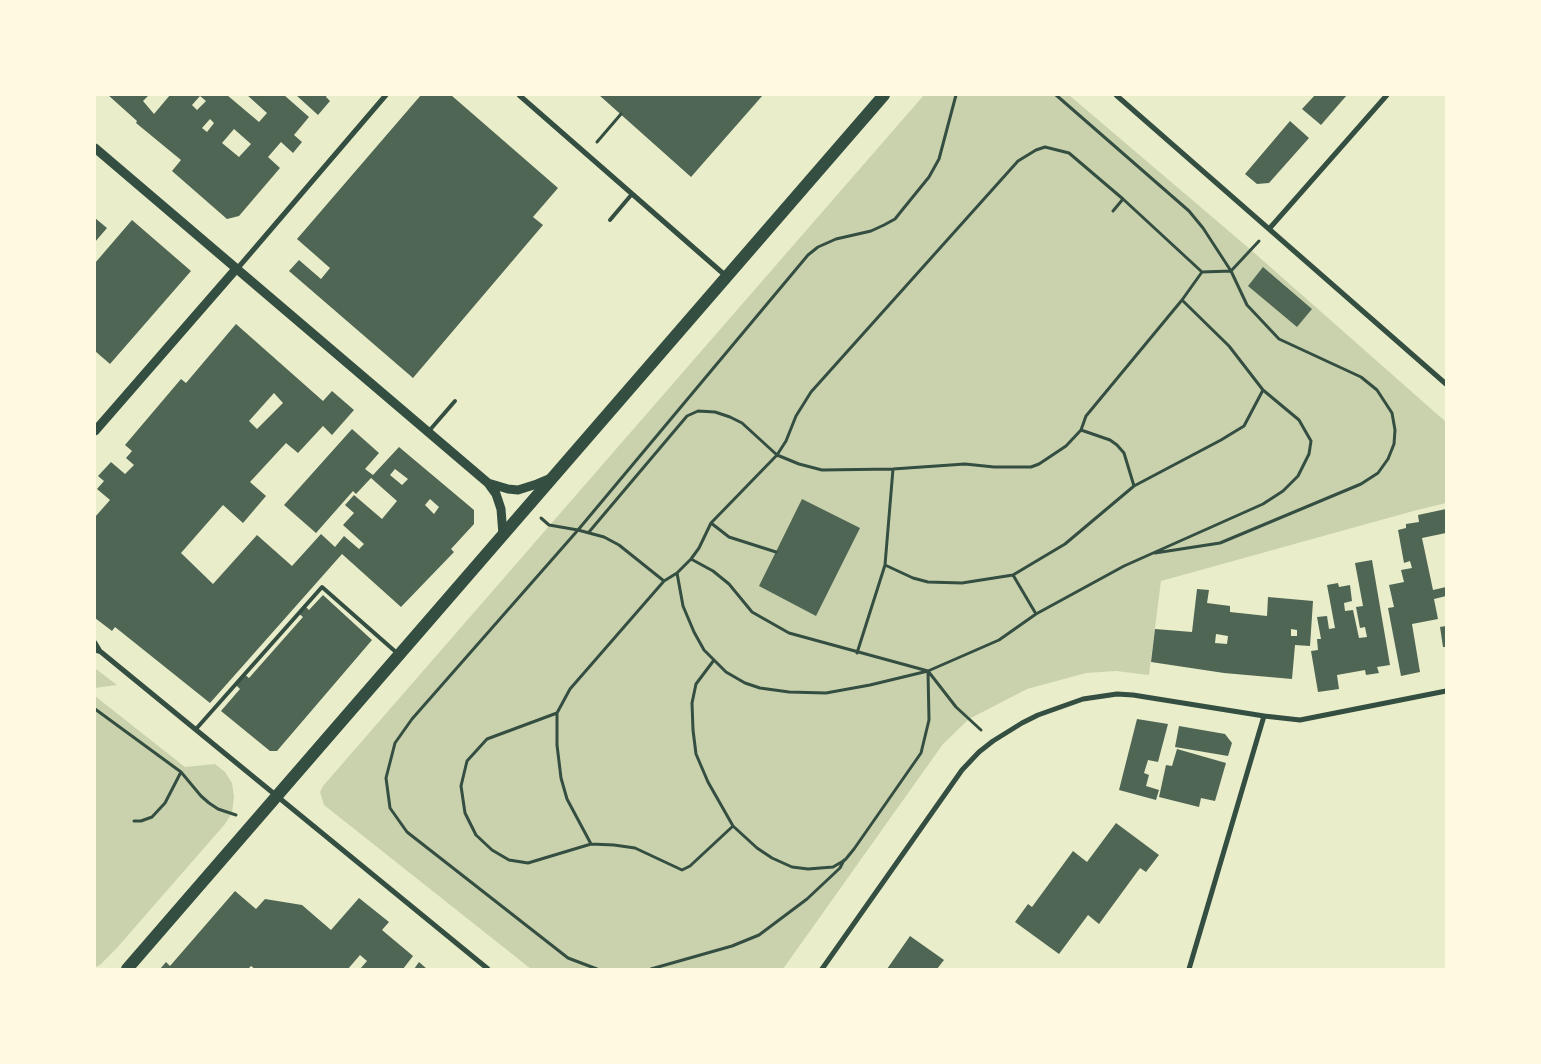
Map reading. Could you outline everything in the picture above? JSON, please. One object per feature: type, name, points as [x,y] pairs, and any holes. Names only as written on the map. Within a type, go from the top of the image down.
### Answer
[{"type":"main road","points":[[127,969],[884,95]]},
{"type":"street","points":[[95,431],[386,95]]},
{"type":"street","points":[[519,95],[727,277]]},
{"type":"street","points":[[1116,95],[1446,384]]},
{"type":"street","points":[[1269,229],[1387,95]]},
{"type":"street","points":[[95,148],[488,483],[496,494],[501,508],[503,535]]},
{"type":"street","points":[[488,483],[518,490],[554,476]]},
{"type":"street","points":[[95,650],[101,652],[196,729],[488,969]]},
{"type":"street","points":[[822,969],[953,782],[971,760],[993,740],[1022,723],[1082,699],[1117,694],[1300,720],[1446,691]]},
{"type":"street","points":[[1189,969],[1264,716]]},
{"type":"lane","points":[[610,220],[632,194]]},
{"type":"lane","points":[[428,432],[455,401]]},
{"type":"lane","points":[[196,729],[322,587],[399,655]]},
{"type":"lane","points":[[95,642],[101,652]]},
{"type":"path","points":[[597,969],[568,958],[406,832],[390,808],[386,778],[395,743],[412,719],[578,530],[808,255],[818,247],[836,239],[871,231],[895,219],[929,177],[939,159],[956,95]]},
{"type":"path","points":[[1056,95],[1189,211],[1203,228],[1231,271],[1248,305],[1279,339],[1362,378],[1377,390],[1392,413],[1395,430],[1394,444],[1388,459],[1378,473],[1361,484],[1220,542],[1149,554]]},
{"type":"path","points":[[587,154],[621,114]]},
{"type":"path","points":[[591,844],[567,799],[557,746],[557,713],[570,689],[664,581],[677,573],[691,559],[699,548],[711,523],[777,455],[786,441],[796,416],[811,392],[1018,161],[1045,147],[1069,153],[1123,199],[1202,272],[1231,271],[1269,229]]},
{"type":"path","points":[[1113,211],[1123,199]]},
{"type":"path","points":[[588,532],[687,416],[698,411],[715,412],[730,416],[742,423],[777,455],[799,464],[822,470],[893,469],[965,464],[994,467],[1031,467],[1039,464],[1066,446],[1081,430],[1086,416],[1182,300],[1202,272]]},
{"type":"path","points":[[677,573],[683,606],[694,632],[704,650],[726,672],[745,683],[760,688],[789,692],[826,693],[928,671],[999,640],[1036,614],[1149,554],[1263,504],[1283,491],[1298,476],[1309,454],[1311,441],[1299,420],[1263,390],[1229,346],[1182,300]]},
{"type":"path","points":[[884,565],[913,578],[928,582],[962,583],[1013,575],[1065,544],[1134,486],[1244,426],[1263,390]]},
{"type":"path","points":[[1081,430],[1110,440],[1117,445],[1124,453],[1134,486]]},
{"type":"path","points":[[858,653],[884,565],[893,469]]},
{"type":"path","points":[[527,507],[549,525],[588,532],[604,537],[619,545],[664,581]]},
{"type":"path","points":[[711,523],[729,537],[776,552]]},
{"type":"path","points":[[691,559],[713,571],[728,584],[752,612],[789,633],[928,671],[956,707],[993,740]]},
{"type":"path","points":[[1013,575],[1036,614]]},
{"type":"path","points":[[714,660],[696,684],[692,703],[693,730],[696,754],[705,775],[733,826],[757,848],[772,858],[792,867],[808,869],[833,866],[845,860]]},
{"type":"path","points":[[652,969],[732,946],[759,935],[807,899],[840,868],[921,753],[929,720],[928,671]]},
{"type":"path","points":[[95,709],[181,772],[209,803],[232,813],[252,825]]},
{"type":"path","points":[[557,713],[487,740],[466,761],[461,786],[465,814],[476,835],[492,850],[509,860],[528,863],[591,844],[614,845],[635,848],[682,870],[690,866],[733,826]]},
{"type":"path","points":[[134,821],[141,821],[152,817],[165,802],[181,772]]},
{"type":"green space","points":[[924,95],[1069,95],[1251,250],[1446,422],[1446,503],[1161,581],[1149,675],[1116,671],[1086,673],[1027,689],[969,719],[943,744],[783,969],[531,969],[324,805],[320,792],[323,786]]},
{"type":"green space","points":[[96,669],[117,685],[95,688]]},
{"type":"green space","points":[[95,696],[185,767],[215,764],[225,772],[232,783],[234,797],[232,813],[225,824],[116,949],[100,965],[95,967]]},
{"type":"building","points":[[108,95],[149,95],[143,101],[154,114],[170,95],[227,95],[259,122],[267,113],[247,95],[284,95],[309,117],[294,135],[302,142],[293,153],[281,142],[268,157],[280,168],[239,216],[227,219],[172,171],[181,160],[136,123],[137,121]],"holes":[[[200,96],[206,101],[197,110],[192,105]],[[210,119],[214,123],[207,132],[202,128]],[[234,129],[251,144],[239,157],[222,143]]]},
{"type":"building","points":[[296,95],[327,95],[326,97],[330,101],[318,115]]},
{"type":"building","points":[[421,95],[451,95],[558,188],[533,217],[543,225],[413,378],[289,271],[299,260],[321,279],[330,268],[297,239]]},
{"type":"building","points":[[599,95],[763,95],[691,177]]},
{"type":"building","points":[[1315,95],[1347,95],[1321,125],[1302,109]]},
{"type":"building","points":[[1290,121],[1309,138],[1269,183],[1257,184],[1245,174]]},
{"type":"building","points":[[95,218],[107,228],[95,242]]},
{"type":"building","points":[[132,220],[191,271],[110,364],[95,351],[95,263]]},
{"type":"building","points":[[1263,267],[1312,309],[1297,327],[1248,286]]},
{"type":"building","points":[[236,324],[323,401],[332,391],[354,410],[332,435],[323,426],[298,453],[286,443],[250,482],[266,496],[243,523],[223,505],[181,553],[213,584],[257,535],[292,566],[321,534],[335,547],[344,536],[359,549],[364,544],[343,525],[354,513],[345,505],[354,495],[382,519],[397,501],[371,478],[356,494],[353,491],[316,533],[284,505],[352,429],[379,453],[365,469],[373,475],[399,447],[474,510],[474,524],[451,549],[454,552],[401,607],[342,554],[210,703],[115,627],[112,631],[95,618],[95,517],[110,500],[97,489],[104,481],[98,476],[111,462],[125,474],[134,465],[126,458],[132,451],[125,445],[181,379],[186,383]],"holes":[[[274,393],[283,403],[257,429],[249,421]],[[395,469],[408,479],[402,485],[390,475]],[[430,499],[439,507],[434,514],[425,505]]]},
{"type":"building","points":[[802,499],[860,528],[816,616],[759,586]]},
{"type":"building","points":[[1446,509],[1446,533],[1422,538],[1433,590],[1446,587],[1446,596],[1434,599],[1438,619],[1412,624],[1420,672],[1401,676],[1388,608],[1394,607],[1389,585],[1404,582],[1401,570],[1412,568],[1410,561],[1404,563],[1398,530],[1406,528],[1406,524],[1419,522],[1418,515]]},
{"type":"building","points":[[1372,560],[1390,665],[1377,667],[1379,673],[1366,675],[1365,670],[1337,675],[1339,689],[1318,692],[1311,651],[1318,650],[1317,639],[1321,639],[1317,617],[1327,616],[1329,629],[1335,628],[1327,585],[1338,583],[1339,587],[1350,585],[1352,601],[1344,603],[1345,611],[1353,610],[1359,638],[1367,637],[1365,627],[1360,628],[1356,607],[1363,606],[1355,563]]},
{"type":"building","points":[[1197,589],[1209,590],[1207,603],[1230,606],[1230,612],[1267,616],[1268,597],[1313,601],[1310,646],[1295,645],[1292,679],[1224,673],[1151,662],[1155,629],[1192,632]],"holes":[[[1291,629],[1297,630],[1297,636],[1291,636]],[[1216,634],[1228,636],[1227,644],[1215,643]]]},
{"type":"building","points":[[323,595],[372,640],[277,751],[270,751],[221,711],[240,689],[235,684],[244,674],[249,678],[303,617],[298,613],[304,605],[309,610]]},
{"type":"building","points":[[1446,626],[1446,647],[1443,647],[1440,627]]},
{"type":"building","points":[[1137,719],[1168,724],[1158,762],[1148,760],[1144,773],[1149,775],[1146,786],[1159,790],[1156,800],[1119,790]]},
{"type":"building","points":[[1179,726],[1225,734],[1232,743],[1228,756],[1175,747]]},
{"type":"building","points":[[1177,749],[1226,763],[1215,801],[1201,798],[1199,807],[1159,797],[1166,765],[1172,766]]},
{"type":"building","points":[[1116,823],[1159,855],[1146,872],[1140,868],[1099,924],[1088,915],[1059,954],[1015,922],[1028,904],[1032,907],[1073,851],[1087,862]]},
{"type":"building","points":[[235,891],[256,909],[265,899],[302,905],[331,930],[359,898],[389,922],[382,930],[413,956],[403,969],[360,969],[367,961],[360,955],[348,969],[255,969],[251,966],[248,969],[160,969],[166,962],[170,966]]},
{"type":"building","points":[[910,936],[944,960],[937,969],[887,969]]},
{"type":"building","points":[[419,962],[427,969],[414,969]]}]
